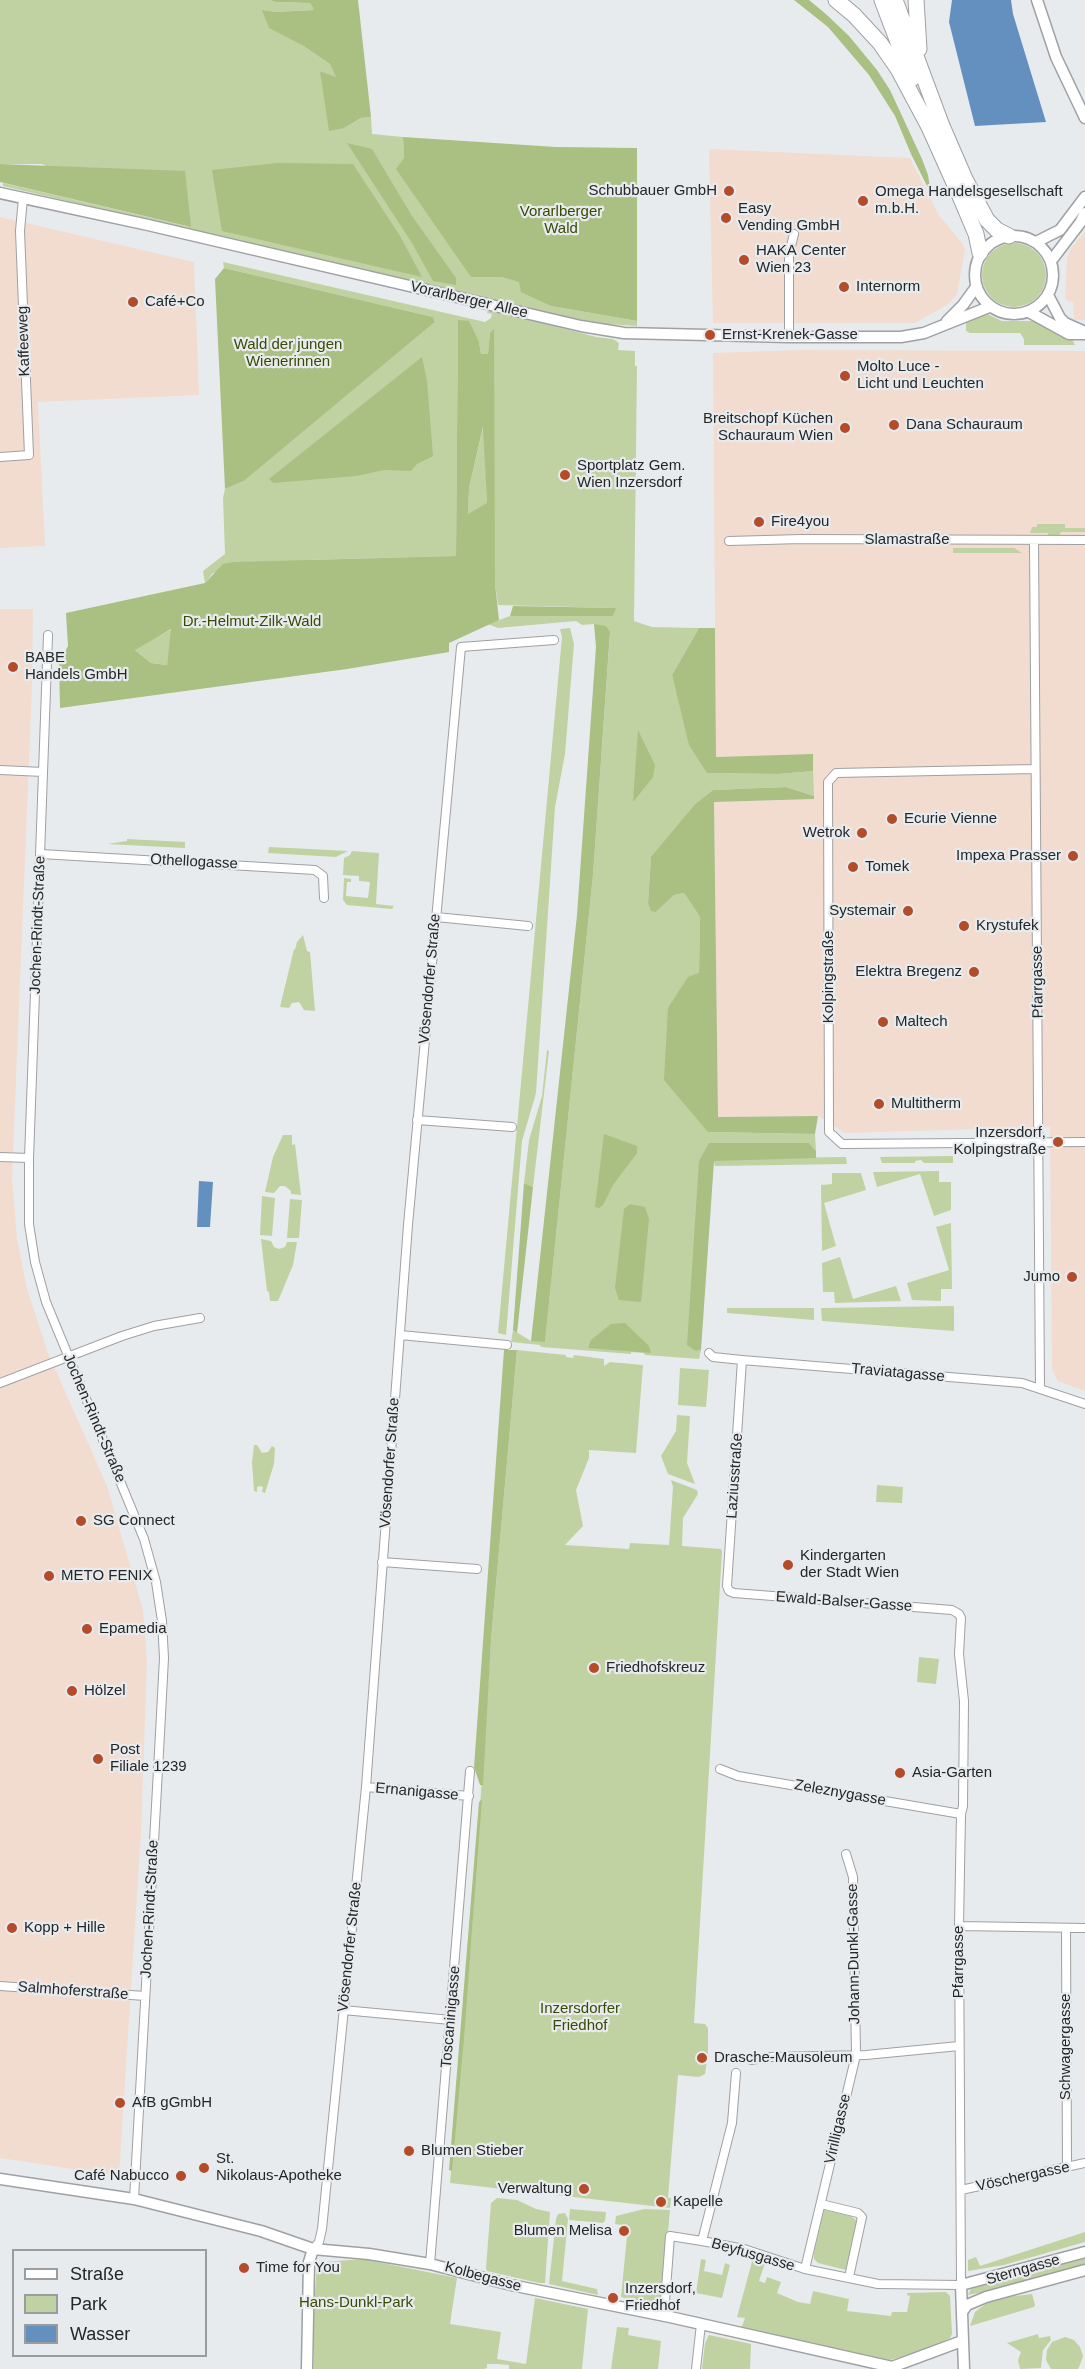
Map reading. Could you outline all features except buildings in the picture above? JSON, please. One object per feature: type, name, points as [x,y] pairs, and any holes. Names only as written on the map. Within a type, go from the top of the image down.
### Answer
[{"type":"highway","points":[[836,0],[854,15],[880,43],[898,69],[929,127]]},
{"type":"highway","points":[[882,0],[929,127],[976,234],[980,253]]},
{"type":"highway","points":[[895,0],[946,136],[982,213],[990,224],[1009,236]]},
{"type":"highway","points":[[916,0],[918,44],[925,81]]},
{"type":"main road","points":[[1037,0],[1047,33],[1085,118]]},
{"type":"main road","name":"Vorarlberger Allee","points":[[0,193],[148,225],[581,326],[624,333],[901,337],[924,333],[989,307]]},
{"type":"main road","points":[[1036,242],[1060,230],[1085,197]]},
{"type":"main road","points":[[1051,261],[1085,213]]},
{"type":"main road","points":[[1009,236],[1024,237],[1036,242],[1051,261],[1053,273],[1048,294],[1038,306],[1029,312],[1015,315],[1002,313],[989,307],[976,288],[974,276],[980,253],[989,244],[1009,236]]},
{"type":"main road","name":"Vorarlberger Allee","points":[[945,323],[976,288]]},
{"type":"main road","points":[[1048,294],[1060,318],[1085,333]]},
{"type":"main road","points":[[1029,312],[1069,334],[1085,333]]},
{"type":"main road","name":"Kolbegasse","points":[[0,2179],[135,2199],[261,2231],[313,2249],[369,2254],[430,2264],[511,2285],[664,2315],[892,2367],[962,2341]]},
{"type":"main road","name":"Vösendorfer Straße","points":[[307,2369],[309,2262],[313,2249]]},
{"type":"main road","name":"Sterngasse","points":[[961,2286],[1085,2252]]},
{"type":"main road","name":"Sterngasse","points":[[963,2310],[972,2302],[986,2297],[1085,2270]]},
{"type":"main road","name":"Pfarrgasse","points":[[961,2286],[964,2369]]},
{"type":"street","name":"Kaffeeweg","points":[[0,457],[29,456],[20,231],[23,198]]},
{"type":"street","points":[[789,337],[789,254],[794,234]]},
{"type":"street","name":"Pfarrgasse","points":[[1034,540],[1040,1388]]},
{"type":"street","name":"Slamastraße","points":[[729,541],[1085,540]]},
{"type":"street","name":"Jochen-Rindt-Straße","points":[[48,635],[28,1158],[29,1224],[35,1263],[46,1302],[144,1539],[156,1582],[162,1621],[164,1658],[135,2199]]},
{"type":"street","name":"Vösendorfer Straße","points":[[313,2249],[319,2242],[322,2229],[366,1787],[417,1120],[460,647],[554,640]]},
{"type":"street","name":"Kolpingstraße","points":[[1034,769],[836,773],[828,782],[829,1132],[842,1144],[1085,1142]]},
{"type":"street","points":[[0,770],[43,772]]},
{"type":"street","name":"Othellogasse","points":[[40,854],[315,870],[324,876],[324,898]]},
{"type":"street","points":[[436,917],[528,926]]},
{"type":"street","points":[[417,1120],[512,1127]]},
{"type":"street","points":[[0,1156],[28,1158]]},
{"type":"street","points":[[0,1383],[137,1331],[200,1318]]},
{"type":"street","points":[[400,1335],[507,1345]]},
{"type":"street","name":"Traviatagasse","points":[[709,1353],[712,1357],[742,1360],[1022,1383],[1085,1404]]},
{"type":"street","name":"Laziusstraße","points":[[729,1591],[727,1586],[742,1360]]},
{"type":"street","points":[[382,1562],[477,1569]]},
{"type":"street","name":"Ewald-Balser-Gasse","points":[[729,1591],[952,1610],[959,1614]]},
{"type":"street","name":"Pfarrgasse","points":[[959,1614],[961,1689],[964,1701],[959,1926],[961,2286]]},
{"type":"street","name":"Zeleznygasse","points":[[720,1769],[738,1776],[961,1814]]},
{"type":"street","name":"Toscaninigasse","points":[[430,2264],[470,1771]]},
{"type":"street","name":"Ernanigasse","points":[[366,1787],[469,1796]]},
{"type":"street","name":"Johann-Dunkl-Gasse","points":[[846,1854],[853,1877],[856,2055]]},
{"type":"street","points":[[959,1926],[1085,1928]]},
{"type":"street","name":"Schwagergasse","points":[[1066,1928],[1067,2167]]},
{"type":"street","name":"Salmhoferstraße","points":[[0,1986],[145,1996]]},
{"type":"street","points":[[343,2010],[451,2020]]},
{"type":"street","points":[[751,2060],[770,2057],[856,2055],[959,2046]]},
{"type":"street","name":"Virilligasse","points":[[805,2269],[856,2055]]},
{"type":"street","points":[[702,2241],[732,2123],[736,2073]]},
{"type":"street","name":"Vöschergasse","points":[[961,2190],[1085,2163]]},
{"type":"street","points":[[821,2204],[858,2213],[862,2217],[849,2277],[878,2284],[961,2286]]},
{"type":"street","name":"Beyfusgasse","points":[[664,2315],[670,2236],[744,2249],[805,2269],[849,2277]]},
{"type":"street","points":[[696,2369],[701,2324]]},
{"type":"shaded area","points":[[709,149],[910,158],[938,214],[963,244],[965,250],[957,294],[947,305],[915,323],[713,323]]},
{"type":"shaded area","points":[[0,217],[194,262],[199,395],[38,402],[45,546],[0,548]]},
{"type":"shaded area","points":[[1085,231],[1085,320],[1074,320],[1073,302],[1065,298],[1067,258],[1071,248]]},
{"type":"shaded area","points":[[799,350],[1085,351],[1085,1391],[1058,1381],[1052,1370],[1050,1127],[845,1133],[818,1116],[718,1117],[714,802],[813,799],[813,755],[716,757],[713,353]]},
{"type":"shaded area","points":[[0,609],[33,609],[32,686],[12,1179],[17,1238],[27,1289],[48,1353],[107,1486],[143,1610],[147,1664],[141,1832],[119,2176],[0,2158]]},
{"type":"green space","points":[[0,0],[270,0],[310,3],[314,10],[274,12],[263,10],[302,45],[330,64],[337,78],[320,71],[344,128],[361,118],[371,117],[372,134],[403,137],[404,158],[471,277],[501,277],[520,282],[551,306],[637,321],[637,326],[606,324],[552,314],[3,186],[3,183],[190,227],[42,164],[0,164]]},
{"type":"green space","points":[[270,0],[358,0],[371,117],[361,118],[344,128],[329,131],[320,71],[336,77],[330,64],[302,45],[269,28],[262,10],[275,12],[314,10],[310,3]]},
{"type":"green space","points":[[794,0],[809,0],[827,15],[849,36],[877,70],[890,90],[922,159],[930,188],[911,154],[895,116],[869,75],[828,27]]},
{"type":"green space","name":"Vorarlberger Wald","points":[[403,137],[556,147],[637,148],[637,321],[551,306],[521,292],[519,282],[501,277],[471,277],[396,169],[404,158]]},
{"type":"green space","points":[[347,143],[372,149],[412,216],[456,278],[456,285],[433,281],[412,243]]},
{"type":"green space","points":[[277,163],[353,164],[400,236],[422,277],[222,231],[212,170]]},
{"type":"green space","points":[[0,164],[185,171],[191,227],[0,182]]},
{"type":"green space","points":[[1014,243],[1032,249],[1040,257],[1046,275],[1040,293],[1032,301],[1014,307],[996,301],[988,293],[982,275],[988,257],[996,249]]},
{"type":"green space","points":[[223,262],[485,322],[491,318],[492,314],[487,313],[488,309],[596,337],[613,339],[619,343],[618,350],[635,351],[635,366],[637,366],[634,621],[652,627],[699,628],[672,675],[681,710],[707,773],[778,774],[813,771],[814,796],[786,787],[713,790],[695,804],[651,858],[648,903],[656,912],[674,895],[684,893],[700,917],[699,973],[708,1132],[815,1134],[816,1151],[809,1143],[709,1143],[696,1351],[701,1350],[699,1359],[631,1352],[631,1354],[541,1347],[540,1345],[511,1342],[513,1330],[531,1341],[545,1341],[593,875],[610,633],[594,624],[582,625],[576,621],[498,628],[488,624],[510,616],[613,616],[615,608],[498,605],[495,584],[490,333],[488,355],[481,354],[479,342],[458,321],[456,556],[306,560],[213,573],[205,583],[203,571],[225,554],[223,498],[225,489],[244,481],[435,322],[433,317],[224,268]]},
{"type":"green space","name":"Wald der jungen Wienerinnen","points":[[224,268],[433,317],[435,322],[244,481],[225,489],[215,279]]},
{"type":"green space","points":[[987,314],[1002,321],[1035,321],[1056,334],[1072,339],[1075,345],[1024,345],[1024,339],[1020,333],[970,333],[966,331],[966,323]]},
{"type":"green space","name":"Dr.-Helmut-Zilk-Wald","points":[[458,320],[469,321],[479,342],[481,354],[488,354],[490,333],[494,329],[495,584],[499,620],[449,643],[449,652],[347,669],[60,708],[59,663],[68,646],[66,613],[205,583],[223,564],[234,562],[456,556]],"holes":[[[483,427],[487,503],[468,514],[469,488]],[[171,629],[167,665],[151,663],[135,650]]]},
{"type":"green space","name":"Wald der jungen Wienerinnen","points":[[422,357],[427,381],[433,456],[417,464],[411,471],[384,470],[356,476],[273,483],[269,479]]},
{"type":"green space","points":[[484,424],[487,504],[468,514],[469,488]]},
{"type":"green space","points":[[1037,524],[1065,524],[1065,528],[1085,528],[1085,532],[1061,532],[1059,536],[1048,536],[1048,533],[1030,533],[1032,527],[1037,527]]},
{"type":"green space","points":[[953,548],[1014,548],[1022,553],[953,553]]},
{"type":"green space","points":[[513,606],[616,608],[613,616],[510,616]]},
{"type":"green space","points":[[594,624],[606,626],[610,632],[593,875],[545,1342],[531,1341],[577,915],[596,647]]},
{"type":"green space","points":[[570,628],[574,644],[565,754],[555,807],[536,1093],[522,1141],[506,1335],[498,1333],[562,637],[560,629]]},
{"type":"green space","points":[[699,628],[715,628],[716,757],[813,754],[813,771],[778,774],[707,773],[689,745],[672,675]]},
{"type":"green space","points":[[172,629],[167,665],[151,663],[134,649]]},
{"type":"green space","points":[[638,730],[655,765],[653,777],[633,802]]},
{"type":"green space","points":[[786,787],[814,796],[814,799],[714,802],[718,1117],[818,1116],[815,1134],[708,1132],[664,1080],[668,1008],[688,977],[699,973],[700,917],[684,893],[674,895],[656,912],[651,911],[648,903],[651,857],[695,804],[713,790]]},
{"type":"green space","points":[[127,839],[185,842],[185,848],[107,844],[127,841]]},
{"type":"green space","points":[[269,847],[348,851],[336,857],[268,853]]},
{"type":"green space","points":[[352,851],[379,853],[376,904],[394,906],[392,909],[347,905],[343,900],[344,878],[351,879],[351,882],[347,882],[346,896],[368,898],[370,882],[359,881],[359,876],[343,875],[344,858]]},
{"type":"green space","points":[[303,935],[307,951],[310,952],[315,1011],[304,1010],[299,1002],[292,1003],[289,1008],[280,1007],[294,949]]},
{"type":"green space","points":[[547,1050],[549,1051],[533,1187],[524,1183],[529,1140],[542,1096]]},
{"type":"green space","points":[[604,1134],[637,1146],[637,1153],[599,1208],[595,1207]]},
{"type":"green space","points":[[283,1135],[292,1135],[292,1145],[295,1144],[301,1195],[291,1194],[285,1186],[280,1186],[274,1193],[265,1192],[273,1157]]},
{"type":"green space","points":[[709,1143],[809,1143],[816,1151],[816,1158],[714,1161],[701,1350],[696,1351],[687,1345],[699,1161]]},
{"type":"green space","points":[[953,1156],[953,1163],[924,1163],[921,1160],[915,1163],[882,1163],[880,1157]]},
{"type":"green space","points":[[846,1157],[847,1164],[715,1166],[713,1159]]},
{"type":"green space","points":[[939,1171],[939,1182],[951,1182],[951,1210],[934,1216],[920,1174],[877,1187],[873,1172]]},
{"type":"green space","points":[[832,1173],[861,1173],[866,1190],[824,1203],[836,1246],[822,1251],[821,1185],[832,1184]]},
{"type":"green space","points":[[524,1183],[533,1187],[517,1333],[513,1330]]},
{"type":"green space","points":[[262,1196],[275,1198],[272,1236],[260,1235]]},
{"type":"green space","points":[[290,1199],[302,1200],[299,1238],[287,1238]]},
{"type":"green space","points":[[630,1204],[645,1207],[649,1219],[641,1302],[619,1300],[615,1288],[624,1209]]},
{"type":"green space","points":[[951,1223],[952,1289],[941,1289],[941,1301],[912,1300],[907,1283],[949,1270],[936,1227]]},
{"type":"green space","points":[[261,1239],[271,1241],[274,1247],[279,1249],[285,1247],[287,1242],[297,1242],[293,1265],[278,1301],[270,1301],[267,1291]]},
{"type":"green space","points":[[840,1257],[853,1299],[896,1286],[901,1301],[835,1303],[834,1292],[823,1292],[822,1263]]},
{"type":"green space","points":[[954,1306],[954,1331],[822,1321],[821,1308]]},
{"type":"green space","points":[[727,1308],[814,1308],[814,1320],[727,1313]]},
{"type":"green space","points":[[625,1323],[649,1346],[651,1353],[588,1348],[591,1340],[611,1324]]},
{"type":"green space","points":[[504,1350],[517,1350],[491,1640],[483,1785],[480,1785],[474,1767]]},
{"type":"green space","name":"Inzersdorfer Friedhof","points":[[517,1350],[566,1355],[566,1357],[573,1358],[574,1355],[604,1359],[604,1366],[610,1362],[643,1365],[636,1453],[589,1450],[589,1458],[576,1490],[583,1526],[565,1545],[629,1549],[630,1543],[669,1545],[673,1487],[671,1480],[697,1490],[698,1494],[683,1518],[682,1546],[721,1549],[722,1552],[694,2023],[705,2024],[708,2028],[708,2055],[705,2074],[699,2077],[678,2075],[668,2198],[671,2198],[670,2208],[450,2183],[471,1944],[491,1640]]},
{"type":"green space","points":[[680,1368],[709,1370],[706,1407],[678,1405]]},
{"type":"green space","points":[[677,1415],[690,1416],[687,1463],[695,1484],[668,1474],[661,1456],[676,1431]]},
{"type":"green space","points":[[254,1445],[257,1445],[262,1453],[268,1452],[272,1446],[275,1448],[274,1464],[265,1493],[262,1492],[263,1487],[260,1486],[257,1487],[257,1492],[254,1491],[252,1462]]},
{"type":"green space","points":[[877,1485],[903,1487],[902,1503],[876,1502]]},
{"type":"green space","points":[[919,1657],[939,1659],[936,1684],[917,1682]]},
{"type":"green space","points":[[482,1799],[452,2171],[449,2170],[479,1802]]},
{"type":"green space","points":[[497,2198],[517,2200],[536,2209],[550,2212],[545,2283],[487,2271],[491,2203]]},
{"type":"green space","points":[[570,2209],[606,2212],[605,2221],[603,2223],[569,2220]]},
{"type":"green space","points":[[644,2209],[670,2210],[662,2300],[657,2307],[621,2297],[628,2226],[615,2224],[616,2216]]},
{"type":"green space","points":[[824,2210],[851,2216],[857,2221],[846,2270],[818,2263],[814,2259]]},
{"type":"green space","points":[[565,2213],[568,2219],[562,2281],[597,2289],[598,2295],[549,2284],[556,2219],[558,2214]]},
{"type":"green space","points":[[1085,2232],[1085,2242],[1004,2265],[968,2271],[968,2260],[976,2257],[980,2266]]},
{"type":"green space","points":[[753,2258],[765,2263],[759,2281],[765,2283],[767,2277],[781,2282],[777,2293],[798,2302],[810,2304],[813,2291],[849,2299],[847,2311],[891,2316],[892,2312],[907,2312],[910,2296],[907,2293],[946,2292],[950,2296],[952,2334],[950,2338],[928,2349],[887,2361],[741,2329],[745,2318],[737,2317]]},
{"type":"green space","points":[[1085,2258],[1085,2265],[1003,2288],[968,2295],[971,2289]]},
{"type":"green space","name":"Hans-Dunkl-Park","points":[[363,2259],[457,2278],[450,2324],[501,2332],[497,2359],[526,2364],[535,2298],[588,2309],[582,2369],[509,2369],[509,2365],[487,2364],[487,2368],[484,2369],[314,2369],[314,2304],[317,2267],[324,2262]]},
{"type":"green space","points":[[701,2259],[706,2260],[704,2271],[722,2275],[725,2263],[730,2265],[722,2298],[696,2293]]},
{"type":"green space","points":[[1032,2294],[1034,2307],[970,2326],[975,2312],[987,2303],[1007,2297]]},
{"type":"green space","points":[[617,2327],[629,2328],[628,2335],[661,2341],[658,2369],[611,2369]]},
{"type":"green space","points":[[1038,2334],[1039,2338],[1050,2336],[1051,2340],[1043,2350],[1041,2368],[1020,2369],[1018,2360],[1021,2352],[1007,2343]]},
{"type":"green space","points":[[709,2335],[751,2344],[750,2369],[702,2369],[705,2343]]},
{"type":"green space","points":[[1065,2337],[1074,2340],[1080,2347],[1083,2356],[1080,2365],[1078,2369],[1051,2369],[1046,2360],[1047,2350],[1052,2342]]},
{"type":"water","points":[[952,0],[1011,0],[1013,14],[1046,122],[975,126],[949,22]]},
{"type":"water","points":[[199,1181],[213,1182],[210,1227],[197,1227]]},
{"type":"place","name":"Schubbauer GmbH","points":[[729,191]]},
{"type":"place","name":"Omega Handelsgesellschaft m.b.H.","points":[[863,201]]},
{"type":"place","name":"Easy Vending GmbH","points":[[726,218]]},
{"type":"place","name":"HAKA Center Wien 23","points":[[744,260]]},
{"type":"place","name":"Internorm","points":[[844,287]]},
{"type":"place","name":"Café+Co","points":[[133,302]]},
{"type":"place","name":"Ernst-Krenek-Gasse","points":[[710,335]]},
{"type":"place","name":"Molto Luce - Licht und Leuchten","points":[[845,376]]},
{"type":"place","name":"Dana Schauraum","points":[[894,425]]},
{"type":"place","name":"Breitschopf Küchen Schauraum Wien","points":[[845,428]]},
{"type":"place","name":"Sportplatz Gem. Wien Inzersdorf","points":[[565,475]]},
{"type":"place","name":"Fire4you","points":[[759,522]]},
{"type":"place","name":"BABE Handels GmbH","points":[[13,667]]},
{"type":"place","name":"Ecurie Vienne","points":[[892,819]]},
{"type":"place","name":"Wetrok","points":[[862,833]]},
{"type":"place","name":"Impexa Prasser","points":[[1073,856]]},
{"type":"place","name":"Tomek","points":[[853,867]]},
{"type":"place","name":"Systemair","points":[[908,911]]},
{"type":"place","name":"Krystufek","points":[[964,926]]},
{"type":"place","name":"Elektra Bregenz","points":[[974,972]]},
{"type":"place","name":"Maltech","points":[[883,1022]]},
{"type":"place","name":"Multitherm","points":[[879,1104]]},
{"type":"place","name":"Inzersdorf, Kolpingstraße","points":[[1058,1142]]},
{"type":"place","name":"Jumo","points":[[1072,1277]]},
{"type":"place","name":"SG Connect","points":[[81,1521]]},
{"type":"place","name":"Kindergarten der Stadt Wien","points":[[788,1565]]},
{"type":"place","name":"METO FENIX","points":[[49,1576]]},
{"type":"place","name":"Epamedia","points":[[87,1629]]},
{"type":"place","name":"Friedhofskreuz","points":[[594,1668]]},
{"type":"place","name":"Hölzel","points":[[72,1691]]},
{"type":"place","name":"Post Filiale 1239","points":[[98,1759]]},
{"type":"place","name":"Asia-Garten","points":[[900,1773]]},
{"type":"place","name":"Kopp + Hille","points":[[12,1928]]},
{"type":"place","name":"Drasche-Mausoleum","points":[[702,2058]]},
{"type":"place","name":"AfB gGmbH","points":[[120,2103]]},
{"type":"place","name":"Blumen Stieber","points":[[409,2151]]},
{"type":"place","name":"St. Nikolaus-Apotheke","points":[[204,2168]]},
{"type":"place","name":"Café Nabucco","points":[[181,2176]]},
{"type":"place","name":"Verwaltung","points":[[584,2189]]},
{"type":"place","name":"Kapelle","points":[[661,2202]]},
{"type":"place","name":"Blumen Melisa","points":[[624,2231]]},
{"type":"place","name":"Time for You","points":[[244,2268]]},
{"type":"place","name":"Inzersdorf, Friedhof","points":[[613,2298]]}]
